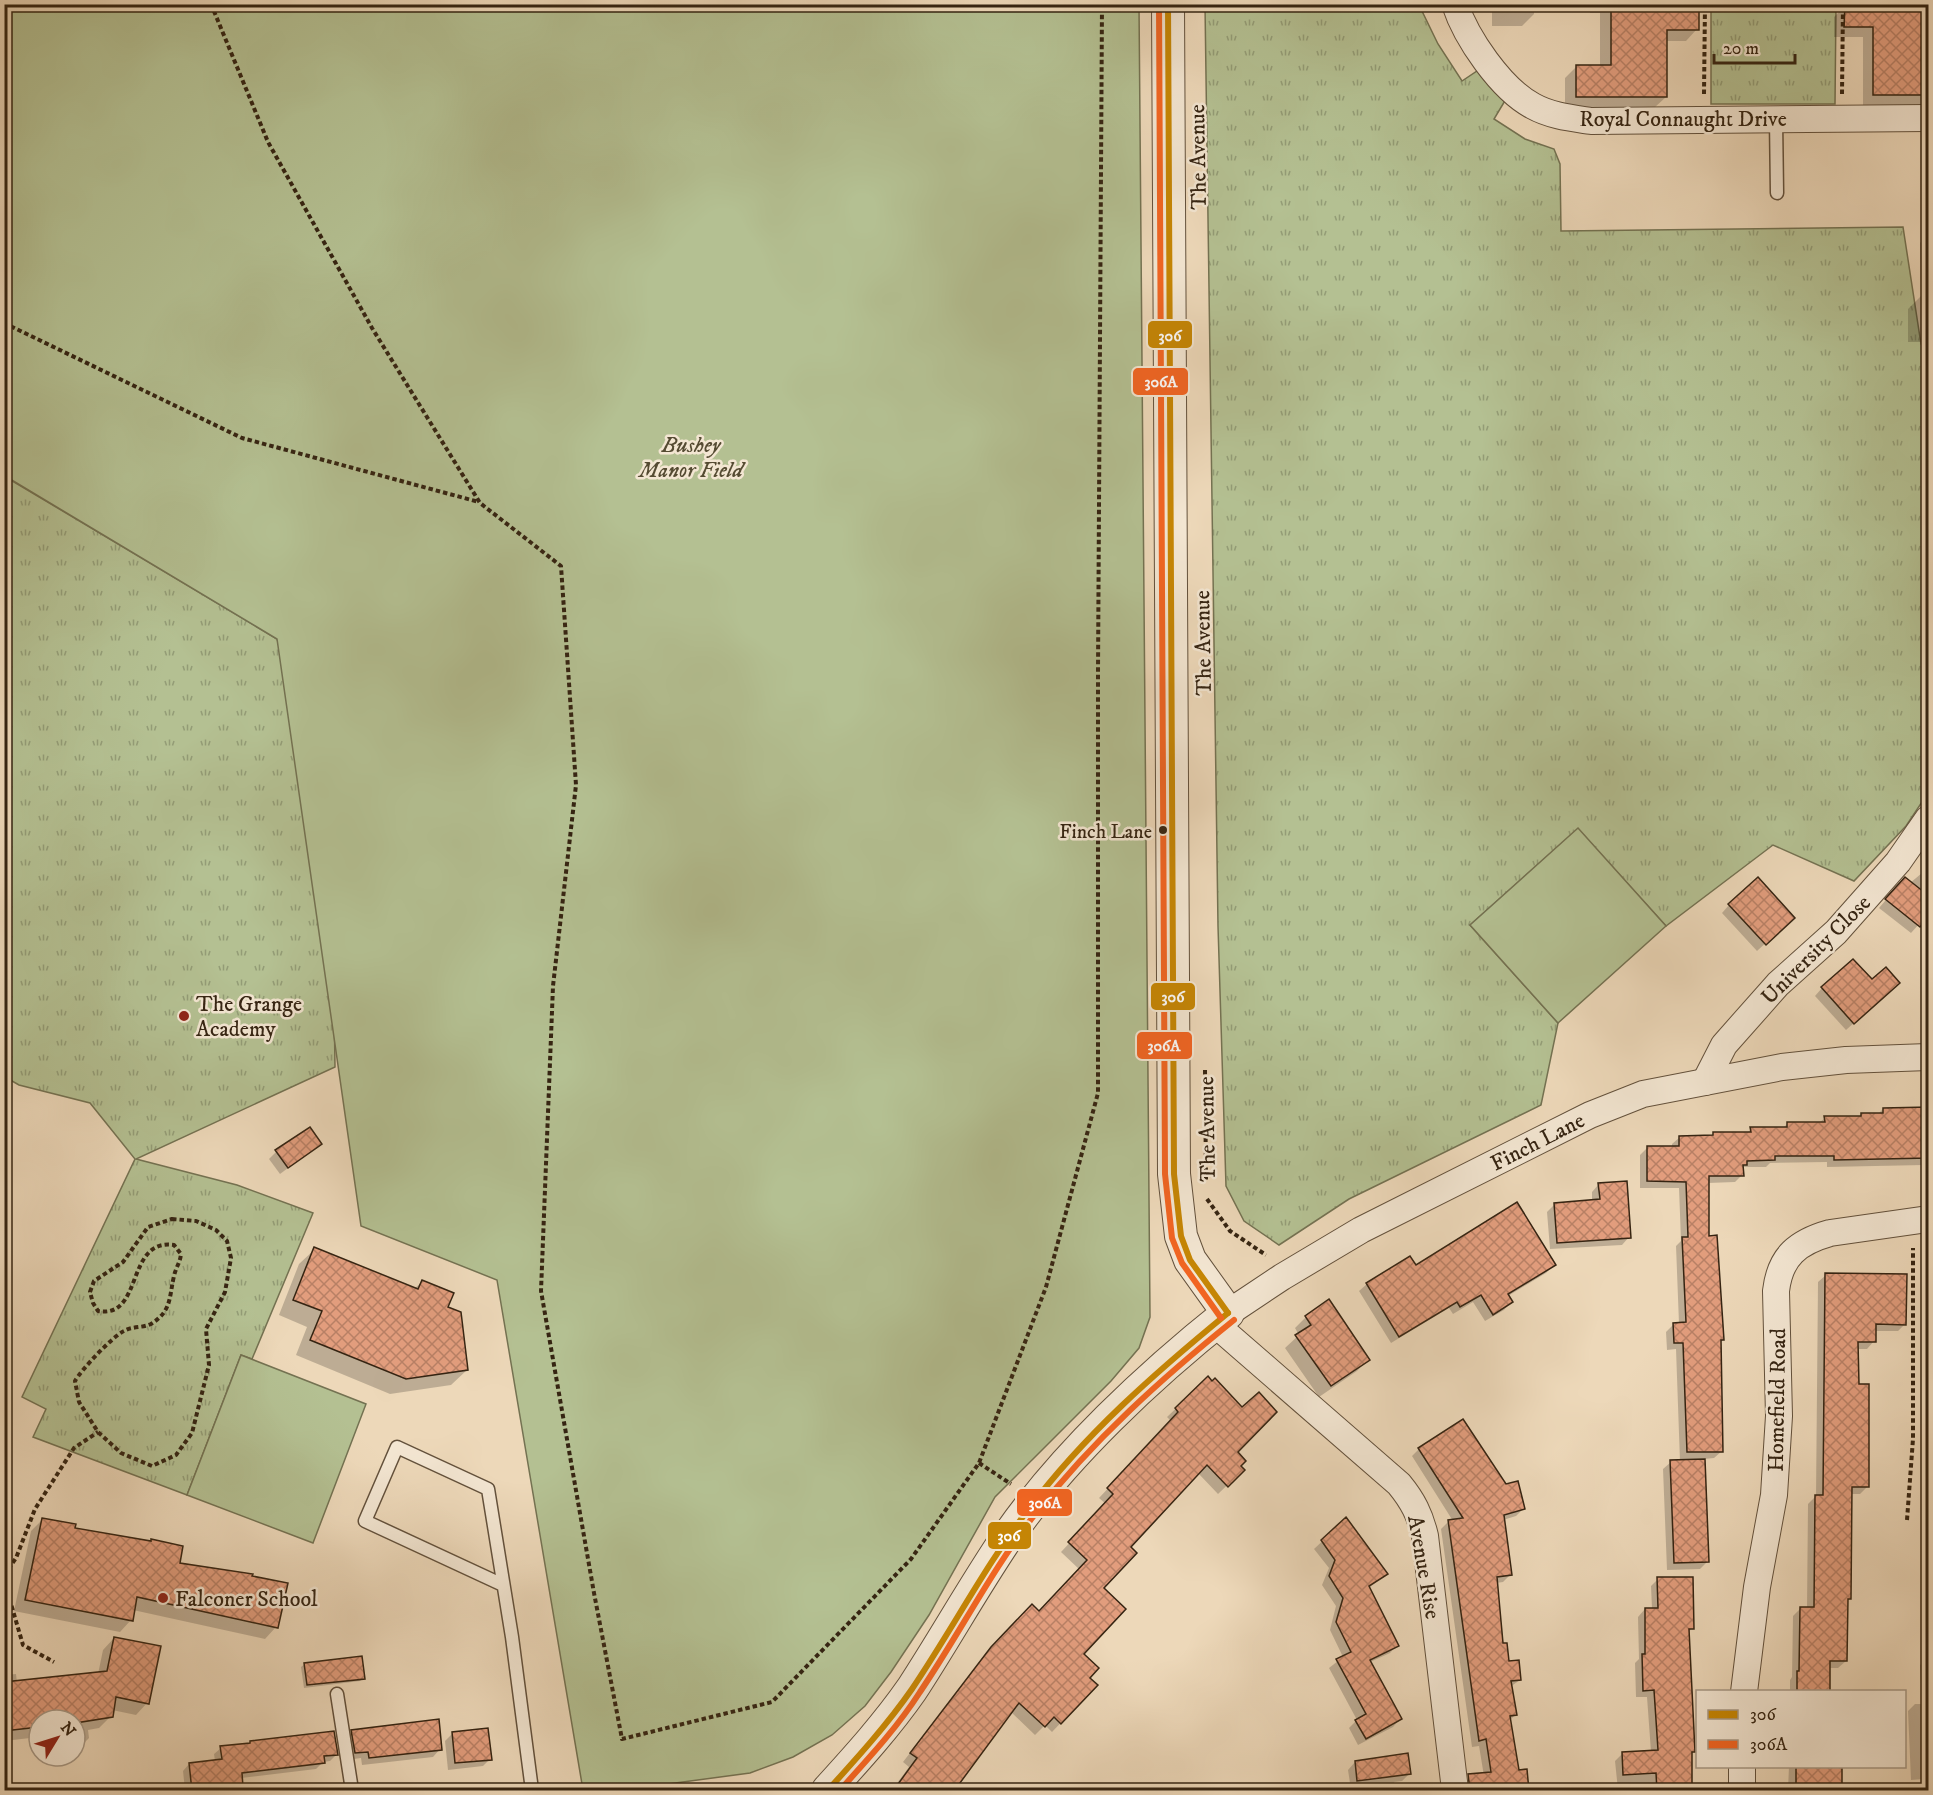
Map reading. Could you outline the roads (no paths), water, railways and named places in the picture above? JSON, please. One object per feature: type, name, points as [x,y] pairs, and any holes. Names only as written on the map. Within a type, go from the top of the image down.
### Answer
[{"type":"street","name":"The Avenue","points":[[1168,4],[1174,1174],[1181,1236],[1190,1260],[1222,1318]]},
{"type":"street","name":"Royal Connaught Drive","points":[[1455,4],[1460,19],[1480,54],[1503,82],[1532,105],[1560,117],[1591,121],[1929,118]]},
{"type":"street","name":"University Close","points":[[1705,1082],[1724,1045],[1778,984],[1836,932],[1898,862],[1929,819]]},
{"type":"street","name":"Finch Lane","points":[[828,1791],[910,1691],[1007,1538],[1077,1452],[1188,1344],[1282,1277],[1361,1230],[1590,1114],[1643,1094],[1782,1067],[1846,1060],[1929,1057]]},
{"type":"street","name":"Homefield Road","points":[[1744,1690],[1757,1587],[1774,1495],[1779,1416],[1776,1291],[1778,1277],[1794,1250],[1810,1240],[1830,1233],[1921,1220]]},
{"type":"street","name":"Avenue Rise","points":[[1222,1318],[1400,1484],[1413,1500],[1425,1536],[1455,1791]]},
{"type":"street","points":[[1742,1768],[1742,1791]]},
{"type":"lane","points":[[1776,119],[1777,193]]},
{"type":"lane","points":[[503,1586],[365,1521],[397,1447],[488,1489],[512,1637],[532,1791]]},
{"type":"lane","points":[[337,1694],[352,1791]]},
{"type":"place","name":"Finch Lane","points":[[1163,830]]},
{"type":"place","name":"The Grange Academy","points":[[184,1016]]},
{"type":"place","name":"Falconer School","points":[[163,1598]]},
{"type":"park label","name":"Bushey Manor Field","points":[[691,456]]}]
